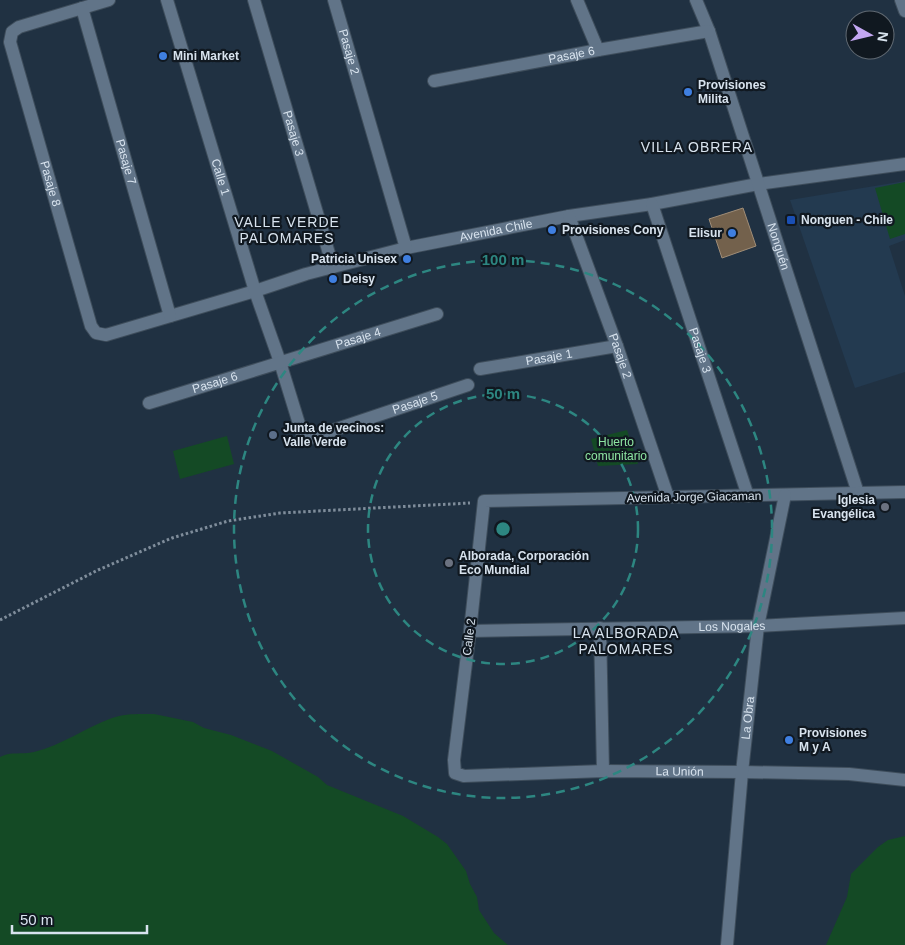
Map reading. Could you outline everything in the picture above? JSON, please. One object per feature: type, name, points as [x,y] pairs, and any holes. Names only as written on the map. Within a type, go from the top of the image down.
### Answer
[{"type":"street","points":[[82,8],[109,0]]},
{"type":"street","name":"Calle 1","points":[[167,0],[255,291],[280,362],[304,440]]},
{"type":"street","name":"Pasaje 3","points":[[254,0],[333,267]]},
{"type":"street","name":"Pasaje 2","points":[[334,0],[406,248]]},
{"type":"street","points":[[577,0],[598,50]]},
{"type":"street","name":"Nonguén","points":[[696,0],[709,31],[858,493]]},
{"type":"street","points":[[901,0],[905,11]]},
{"type":"street","name":"Pasaje 8","points":[[82,8],[19,27],[12,32],[10,42],[91,326],[96,333]]},
{"type":"street","name":"Pasaje 7","points":[[82,8],[170,316]]},
{"type":"street","name":"Pasaje 6","points":[[434,81],[709,31]]},
{"type":"street","name":"Avenida Chile","points":[[96,333],[106,335],[333,267],[406,248],[569,216],[652,204],[758,184],[905,164]]},
{"type":"street","name":"Pasaje 3","points":[[652,204],[748,496]]},
{"type":"street","name":"Pasaje 2","points":[[569,216],[617,346],[668,497]]},
{"type":"street","name":"Pasaje 4","points":[[280,362],[437,314]]},
{"type":"street","name":"Pasaje 1","points":[[480,369],[617,346]]},
{"type":"street","name":"Pasaje 6","points":[[149,403],[280,362]]},
{"type":"street","name":"Pasaje 5","points":[[304,440],[468,384]]},
{"type":"street","name":"Avenida Jorge Giacaman","points":[[478,502],[905,492]]},
{"type":"street","name":"La Obra","points":[[727,945],[742,772],[758,626],[785,495]]},
{"type":"street","name":"Calle 2","points":[[454,773],[470,631],[478,502]]},
{"type":"street","name":"Los Nogales","points":[[470,631],[758,626],[905,618]]},
{"type":"street","points":[[600,628],[603,771]]},
{"type":"street","name":"La Unión","points":[[454,773],[464,776],[603,771],[742,772],[849,774],[905,780]]},
{"type":"path","points":[[0,620],[98,570],[155,545],[200,528],[228,521],[280,513],[478,502]]},
{"type":"shaded area","points":[[905,181],[905,240],[889,246],[905,296],[905,372],[855,388],[790,200]]},
{"type":"green space","points":[[905,182],[905,234],[890,239],[875,188]]},
{"type":"green space","name":"Huerto comunitario","points":[[627,430],[638,464],[598,466],[591,439]]},
{"type":"green space","points":[[227,436],[234,464],[180,479],[173,451]]},
{"type":"green space","points":[[154,714],[193,722],[204,728],[231,735],[272,751],[318,777],[327,785],[403,816],[438,837],[447,844],[466,871],[477,897],[479,910],[494,933],[508,945],[0,945],[0,757],[8,754],[30,753],[44,749],[117,716]]},
{"type":"green space","points":[[905,836],[905,945],[826,945],[847,897],[851,874],[878,847],[888,840]]},
{"type":"building","name":"Elisur","points":[[743,208],[756,246],[722,258],[709,219]]},
{"type":"place","name":"Mini Market","points":[[163,56]]},
{"type":"place","name":"Provisiones Milita","points":[[688,92]]},
{"type":"place","name":"Nonguen - Chile","points":[[791,220]]},
{"type":"place","name":"Provisiones Cony","points":[[552,230]]},
{"type":"place","name":"Elisur","points":[[732,233]]},
{"type":"place","name":"Patricia Unisex","points":[[407,259]]},
{"type":"place","name":"Deisy","points":[[333,279]]},
{"type":"place","name":"Junta de vecinos: Valle Verde","points":[[273,435]]},
{"type":"place","name":"Iglesia Evangélica","points":[[885,507]]},
{"type":"place","name":"Alborada, Corporación Eco Mundial","points":[[449,563]]},
{"type":"place","name":"Provisiones M y A","points":[[789,740]]},
{"type":"district","name":"VILLA OBRERA","points":[[697,147]]},
{"type":"district","name":"VALLE VERDE PALOMARES","points":[[287,230]]},
{"type":"district","name":"LA ALBORADA PALOMARES","points":[[626,642]]}]
